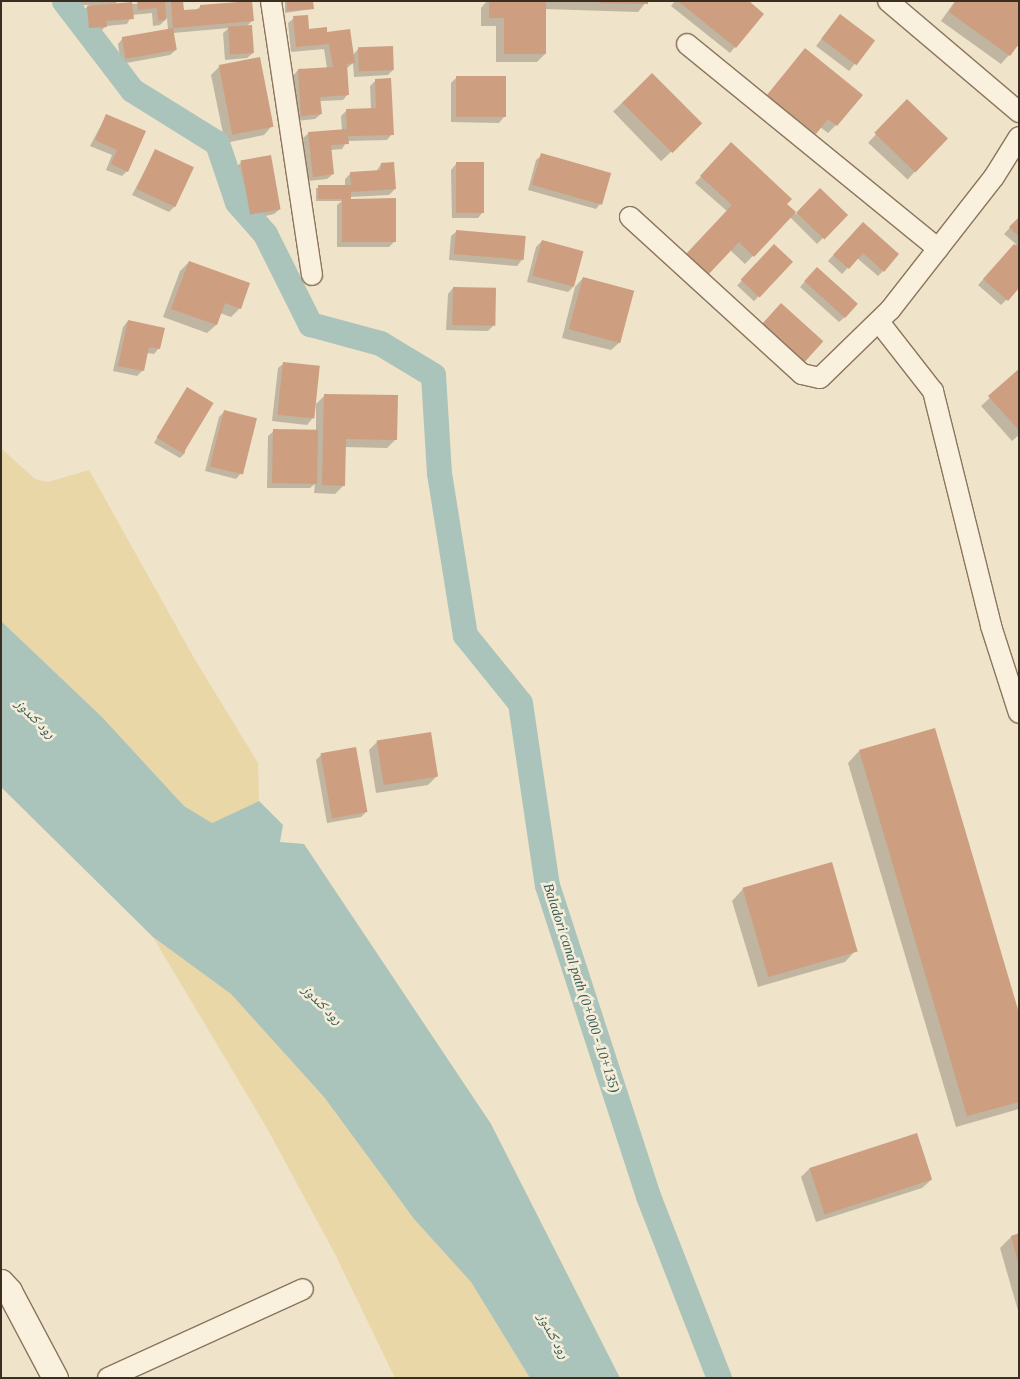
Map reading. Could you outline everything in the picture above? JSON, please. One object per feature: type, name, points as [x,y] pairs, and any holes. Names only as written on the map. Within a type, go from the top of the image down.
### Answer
[{"type":"street","points":[[271,1],[312,275]]},
{"type":"street","points":[[888,1],[1019,112]]},
{"type":"street","points":[[687,44],[938,249]]},
{"type":"street","points":[[630,217],[802,374],[820,378],[879,322],[994,177],[1019,137]]},
{"type":"street","points":[[879,322],[933,391],[991,626],[1019,714]]},
{"type":"street","points":[[1,1282],[10,1291],[55,1378]]},
{"type":"street","points":[[108,1378],[303,1288]]},
{"type":"sand","points":[[1,448],[35,479],[48,482],[89,470],[194,658],[258,763],[259,801],[212,823],[184,806],[102,717],[1,621]]},
{"type":"sand","points":[[153,937],[231,994],[324,1097],[414,1219],[471,1282],[530,1378],[395,1378],[335,1254],[268,1130]]},
{"type":"water","name":"رود کندوز","points":[[1,621],[102,717],[184,806],[212,823],[259,801],[283,825],[280,842],[304,844],[491,1124],[620,1378],[530,1378],[471,1282],[414,1219],[324,1097],[231,994],[153,937],[1,787]]},
{"type":"building","points":[[137,1],[165,1],[166,20],[158,21],[157,8],[138,10]]},
{"type":"building","points":[[171,1],[183,1],[184,10],[200,9],[200,5],[252,1],[254,21],[173,28]]},
{"type":"building","points":[[287,1],[313,1],[314,9],[287,11]]},
{"type":"building","points":[[489,1],[546,1],[546,54],[504,54],[504,18],[489,18]]},
{"type":"building","points":[[599,1],[648,1],[648,4],[599,3]]},
{"type":"building","points":[[678,1],[749,1],[764,14],[736,48]]},
{"type":"building","points":[[956,1],[1019,1],[1019,44],[1010,56],[949,12]]},
{"type":"building","points":[[132,2],[134,19],[106,21],[107,27],[89,28],[87,6]]},
{"type":"building","points":[[840,14],[875,40],[856,65],[821,39]]},
{"type":"building","points":[[308,15],[309,29],[327,27],[327,32],[350,29],[355,63],[347,64],[349,95],[320,97],[322,114],[301,116],[298,69],[333,67],[329,44],[296,47],[293,16]]},
{"type":"building","points":[[252,25],[254,53],[230,55],[228,27]]},
{"type":"building","points":[[173,28],[177,50],[126,59],[122,37]]},
{"type":"building","points":[[393,46],[394,70],[359,71],[358,47]]},
{"type":"building","points":[[805,48],[863,95],[837,126],[828,119],[816,134],[767,95]]},
{"type":"building","points":[[260,57],[274,127],[232,135],[219,65]]},
{"type":"building","points":[[652,73],[702,123],[673,153],[622,103]]},
{"type":"building","points":[[456,76],[506,76],[506,117],[456,117]]},
{"type":"building","points":[[391,78],[394,135],[348,136],[349,144],[331,145],[334,174],[313,177],[308,132],[347,129],[346,109],[376,108],[375,79]]},
{"type":"building","points":[[907,99],[948,139],[915,172],[874,133]]},
{"type":"building","points":[[106,114],[146,131],[128,172],[111,164],[117,150],[95,140]]},
{"type":"building","points":[[731,142],[792,199],[787,204],[796,212],[754,257],[739,242],[707,276],[685,255],[732,205],[700,176]]},
{"type":"building","points":[[155,149],[194,167],[175,207],[136,189]]},
{"type":"building","points":[[541,153],[611,173],[602,205],[532,185]]},
{"type":"building","points":[[271,155],[281,209],[250,215],[240,160]]},
{"type":"building","points":[[394,162],[396,189],[351,192],[351,199],[396,198],[396,242],[342,242],[342,199],[318,199],[318,185],[351,185],[350,172],[381,170],[381,163]]},
{"type":"building","points":[[456,162],[484,162],[484,213],[456,213]]},
{"type":"building","points":[[820,188],[848,215],[824,240],[796,212]]},
{"type":"building","points":[[1019,217],[1019,237],[1009,227]]},
{"type":"building","points":[[863,222],[899,254],[884,272],[863,253],[849,269],[833,255]]},
{"type":"building","points":[[456,230],[526,236],[524,260],[454,254]]},
{"type":"building","points":[[542,240],[584,251],[574,287],[532,276]]},
{"type":"building","points":[[774,244],[793,262],[760,298],[741,280]]},
{"type":"building","points":[[1014,244],[1019,248],[1019,288],[1008,301],[983,279]]},
{"type":"building","points":[[189,261],[250,283],[241,309],[225,303],[217,325],[171,309]]},
{"type":"building","points":[[817,267],[858,304],[845,318],[804,281]]},
{"type":"building","points":[[583,277],[634,291],[620,343],[569,329]]},
{"type":"building","points":[[453,287],[496,288],[495,326],[452,325]]},
{"type":"building","points":[[781,303],[823,341],[805,362],[762,324]]},
{"type":"building","points":[[128,320],[165,328],[160,349],[149,347],[144,371],[118,366]]},
{"type":"building","points":[[283,362],[320,366],[314,419],[277,415]]},
{"type":"building","points":[[1019,369],[1019,430],[988,396]]},
{"type":"building","points":[[187,387],[214,403],[183,454],[157,438]]},
{"type":"building","points":[[324,394],[398,395],[397,440],[346,439],[345,486],[322,485]]},
{"type":"building","points":[[224,410],[257,418],[243,475],[210,466]]},
{"type":"building","points":[[273,429],[318,430],[317,484],[272,483]]},
{"type":"building","points":[[935,728],[1019,1013],[1019,1102],[967,1116],[859,750]]},
{"type":"building","points":[[431,732],[438,776],[384,785],[377,741]]},
{"type":"building","points":[[356,747],[367,812],[332,818],[321,753]]},
{"type":"building","points":[[832,862],[858,951],[768,977],[743,888]]},
{"type":"building","points":[[917,1133],[932,1180],[825,1215],[810,1168]]},
{"type":"building","points":[[1019,1233],[1019,1262],[1018,1262],[1011,1236]]},
{"type":"waterway","name":"Baladori canal path (0+000 - 10+135)","points":[[64,1],[132,90],[217,143],[237,202],[265,234],[310,324],[380,343],[433,375],[439,473],[465,635],[520,703],[547,885],[648,1196],[719,1378]]}]
